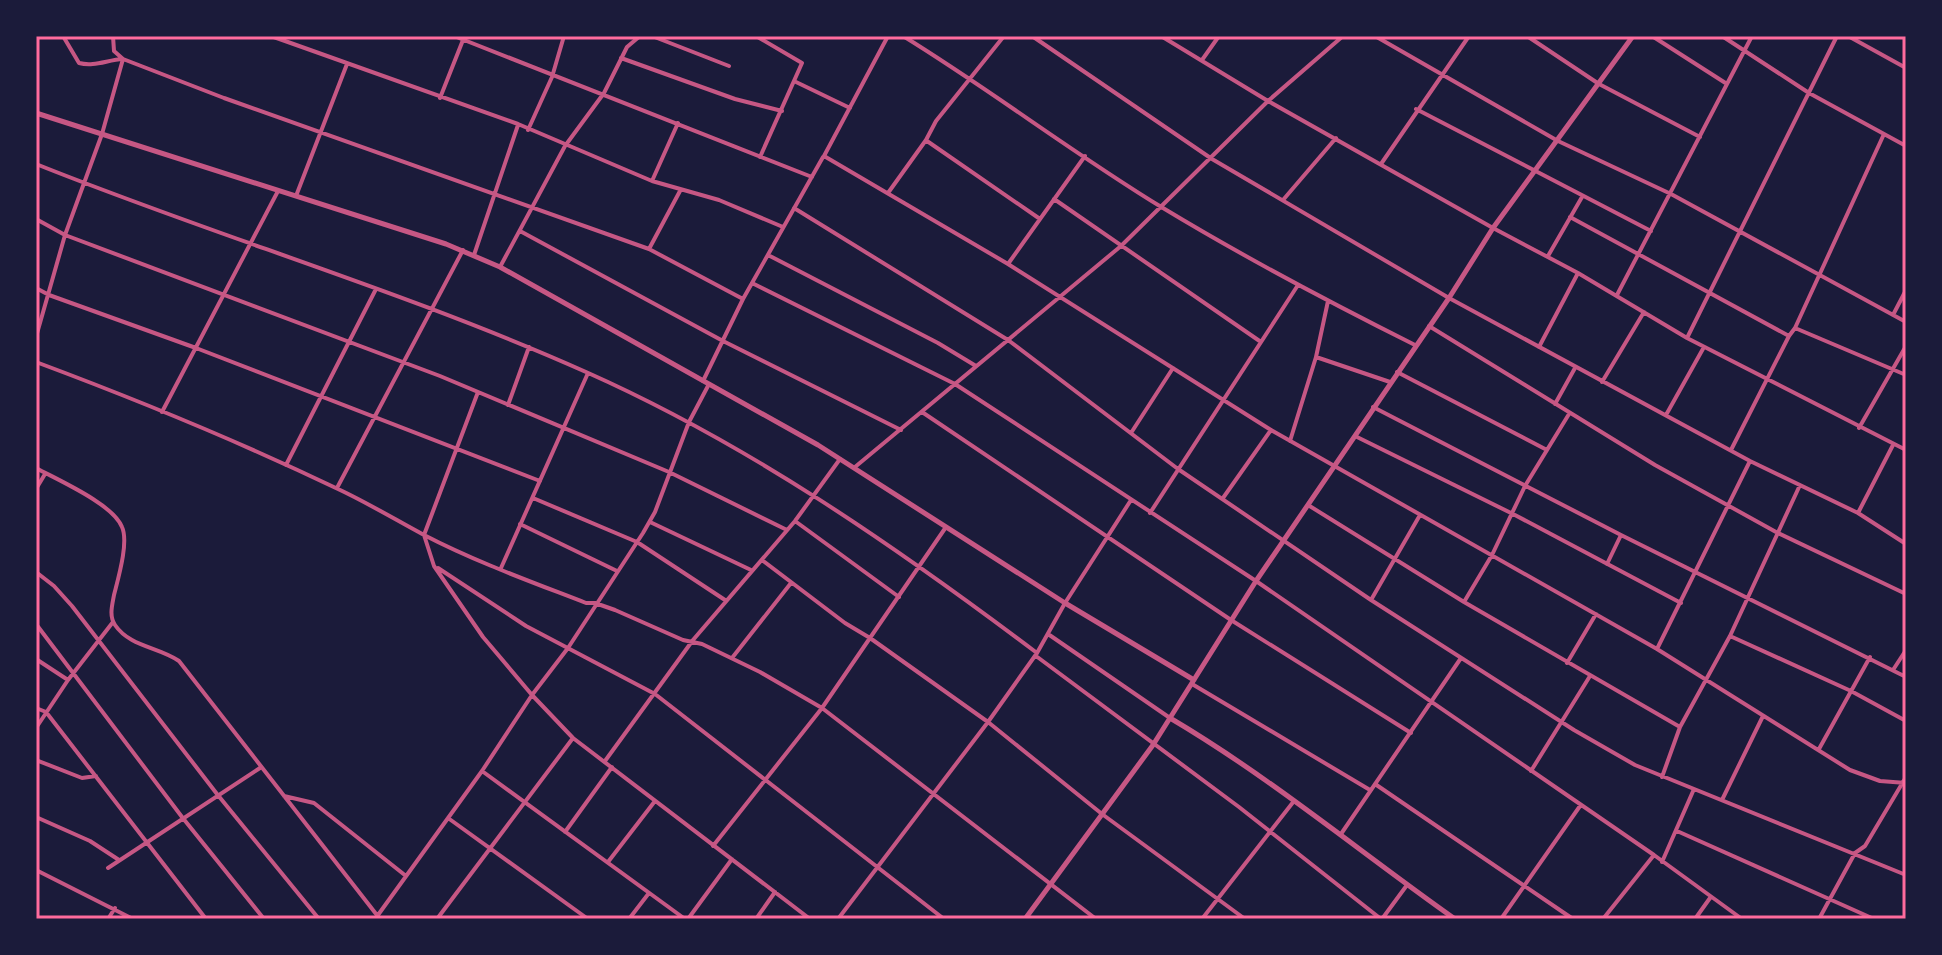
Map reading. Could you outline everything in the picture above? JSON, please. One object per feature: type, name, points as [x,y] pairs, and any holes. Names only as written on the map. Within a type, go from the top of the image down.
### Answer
[{"type":"street","points":[[63,36],[79,63],[90,66],[110,59],[123,59],[649,249],[743,299]]},
{"type":"street","points":[[113,36],[114,51],[123,59]]},
{"type":"street","points":[[271,36],[518,124],[652,181],[719,200],[783,227]]},
{"type":"street","points":[[454,36],[812,177]]},
{"type":"street","points":[[471,43],[474,36]]},
{"type":"street","points":[[528,130],[552,77],[564,36]]},
{"type":"street","points":[[500,267],[565,146],[604,93],[627,47],[640,36]]},
{"type":"street","points":[[652,36],[729,66]]},
{"type":"street","points":[[756,36],[802,63],[760,157]]},
{"type":"street","points":[[36,468],[109,511],[123,530],[120,567],[111,610],[113,622],[130,639],[179,661],[379,917],[532,695],[568,648],[650,522],[689,422],[743,299],[888,36]]},
{"type":"street","points":[[903,36],[971,78],[1161,207],[1298,285],[1415,345]]},
{"type":"street","points":[[888,193],[936,121],[1004,36]]},
{"type":"street","points":[[1032,36],[1212,159],[1449,298],[1750,461],[1858,513],[1906,544]]},
{"type":"street","points":[[1161,36],[1268,101],[1617,295],[1687,338],[1906,450]]},
{"type":"street","points":[[1202,60],[1219,36]]},
{"type":"street","points":[[855,467],[1121,246],[1268,101],[1343,36]]},
{"type":"street","points":[[1375,36],[1558,141],[1741,230],[1906,322]]},
{"type":"street","points":[[1381,164],[1469,36]]},
{"type":"street","points":[[1527,36],[1599,84],[1700,137]]},
{"type":"street","points":[[1025,919],[1153,745],[1256,581],[1449,298],[1493,228],[1633,36]]},
{"type":"street","points":[[1652,36],[1727,84]]},
{"type":"street","points":[[1722,36],[1809,93],[1906,146]]},
{"type":"street","points":[[1617,295],[1752,36]]},
{"type":"street","points":[[1687,338],[1837,36]]},
{"type":"street","points":[[1848,36],[1906,68]]},
{"type":"street","points":[[440,98],[463,40]]},
{"type":"street","points":[[621,58],[735,99],[782,111]]},
{"type":"street","points":[[36,337],[65,235],[102,134],[123,59]]},
{"type":"street","points":[[296,196],[347,64]]},
{"type":"street","points":[[796,82],[850,108]]},
{"type":"street","points":[[1416,109],[1651,231]]},
{"type":"street","points":[[36,113],[172,154],[463,250],[500,267],[855,467],[1065,603],[1370,790]]},
{"type":"street","points":[[652,181],[678,123]]},
{"type":"street","points":[[474,255],[518,124]]},
{"type":"street","points":[[1731,450],[1795,328],[1884,134]]},
{"type":"street","points":[[1283,200],[1336,138]]},
{"type":"street","points":[[926,140],[1040,219]]},
{"type":"street","points":[[824,156],[1008,264],[1271,430],[1657,649],[1850,770],[1868,777],[1904,783]]},
{"type":"street","points":[[1008,264],[1085,156]]},
{"type":"street","points":[[36,164],[529,347],[689,422],[813,494],[920,566],[1381,919],[1407,885]]},
{"type":"street","points":[[162,412],[278,191]]},
{"type":"street","points":[[649,249],[680,191]]},
{"type":"street","points":[[1548,256],[1582,197]]},
{"type":"street","points":[[1054,199],[1261,342]]},
{"type":"street","points":[[794,208],[1008,340],[1178,469],[1371,600],[1563,724],[1662,777],[1906,875]]},
{"type":"street","points":[[1570,217],[1789,336]]},
{"type":"street","points":[[36,220],[65,235],[404,361],[669,472],[787,530]]},
{"type":"street","points":[[520,231],[723,341],[902,431]]},
{"type":"street","points":[[337,488],[463,250]]},
{"type":"street","points":[[768,255],[976,366]]},
{"type":"street","points":[[1539,347],[1578,273]]},
{"type":"street","points":[[752,283],[955,384],[1256,581],[1742,919]]},
{"type":"street","points":[[1150,513],[1298,285]]},
{"type":"street","points":[[36,288],[540,481]]},
{"type":"street","points":[[286,465],[376,289]]},
{"type":"street","points":[[1893,315],[1906,290]]},
{"type":"street","points":[[1290,441],[1316,357],[1328,301]]},
{"type":"street","points":[[1602,382],[1644,312]]},
{"type":"street","points":[[1429,326],[1569,414],[1776,532],[1906,594]]},
{"type":"street","points":[[1795,328],[1906,375]]},
{"type":"street","points":[[1859,428],[1906,346]]},
{"type":"street","points":[[508,405],[529,347]]},
{"type":"street","points":[[1666,415],[1704,347]]},
{"type":"street","points":[[1316,357],[1390,382]]},
{"type":"street","points":[[36,362],[286,465],[337,488],[424,535],[501,568],[581,602],[595,603],[732,658],[822,708],[1096,919]]},
{"type":"street","points":[[1555,404],[1576,367]]},
{"type":"street","points":[[1131,433],[1173,368]]},
{"type":"street","points":[[1397,372],[1547,450]]},
{"type":"street","points":[[501,568],[588,373]]},
{"type":"street","points":[[478,392],[424,535],[434,566],[483,637],[573,738],[810,919]]},
{"type":"street","points":[[1373,407],[1906,677]]},
{"type":"street","points":[[922,412],[1231,620],[1411,733]]},
{"type":"street","points":[[1464,602],[1492,555],[1525,486],[1569,414]]},
{"type":"street","points":[[1223,498],[1271,430]]},
{"type":"street","points":[[1354,435],[1681,603]]},
{"type":"street","points":[[1858,513],[1893,445]]},
{"type":"street","points":[[605,761],[693,640],[795,521],[840,459]]},
{"type":"street","points":[[1657,649],[1750,461]]},
{"type":"street","points":[[36,489],[45,473]]},
{"type":"street","points":[[1662,777],[1680,727],[1730,636],[1800,485]]},
{"type":"street","points":[[533,498],[637,542],[725,600]]},
{"type":"street","points":[[838,919],[1036,654],[1131,500]]},
{"type":"street","points":[[1307,505],[1464,602],[1680,727]]},
{"type":"street","points":[[1371,600],[1420,515]]},
{"type":"street","points":[[795,521],[899,597]]},
{"type":"street","points":[[650,522],[751,570]]},
{"type":"street","points":[[520,524],[617,571]]},
{"type":"street","points":[[713,846],[822,708],[946,527]]},
{"type":"street","points":[[1607,564],[1621,535]]},
{"type":"street","points":[[762,560],[853,629],[988,722],[1102,814],[1245,919]]},
{"type":"street","points":[[434,566],[519,622],[655,694],[944,919]]},
{"type":"street","points":[[36,572],[59,591],[99,640],[217,794],[319,919]]},
{"type":"street","points":[[732,658],[791,583]]},
{"type":"street","points":[[1567,663],[1596,614]]},
{"type":"street","points":[[36,728],[113,622]]},
{"type":"street","points":[[36,624],[182,817],[264,919]]},
{"type":"street","points":[[1048,634],[1295,800],[1339,836],[1455,919]]},
{"type":"street","points":[[1730,636],[1851,691],[1906,721]]},
{"type":"street","points":[[1893,670],[1906,650]]},
{"type":"street","points":[[1819,749],[1870,657]]},
{"type":"street","points":[[1339,836],[1461,658]]},
{"type":"street","points":[[36,659],[68,680]]},
{"type":"street","points":[[1531,771],[1590,676]]},
{"type":"street","points":[[36,708],[46,712],[206,919]]},
{"type":"street","points":[[1722,800],[1763,715]]},
{"type":"street","points":[[437,919],[573,738]]},
{"type":"street","points":[[36,760],[82,778],[96,776]]},
{"type":"street","points":[[108,868],[260,767]]},
{"type":"street","points":[[565,832],[612,767]]},
{"type":"street","points":[[482,771],[687,919],[732,859]]},
{"type":"street","points":[[1819,919],[1855,853],[1865,846],[1906,777]]},
{"type":"street","points":[[1375,784],[1573,919]]},
{"type":"street","points":[[1662,862],[1694,789]]},
{"type":"street","points":[[284,796],[296,796],[314,803],[406,876]]},
{"type":"street","points":[[608,862],[656,800]]},
{"type":"street","points":[[1202,919],[1295,800]]},
{"type":"street","points":[[1501,919],[1580,806]]},
{"type":"street","points":[[36,817],[90,841],[119,860]]},
{"type":"street","points":[[448,818],[588,919]]},
{"type":"street","points":[[1677,831],[1874,919]]},
{"type":"street","points":[[1603,919],[1654,855]]},
{"type":"street","points":[[36,870],[133,919]]},
{"type":"street","points":[[756,919],[775,892]]},
{"type":"street","points":[[629,919],[649,893]]},
{"type":"street","points":[[1695,919],[1710,897]]},
{"type":"street","points":[[108,919],[115,908]]}]
